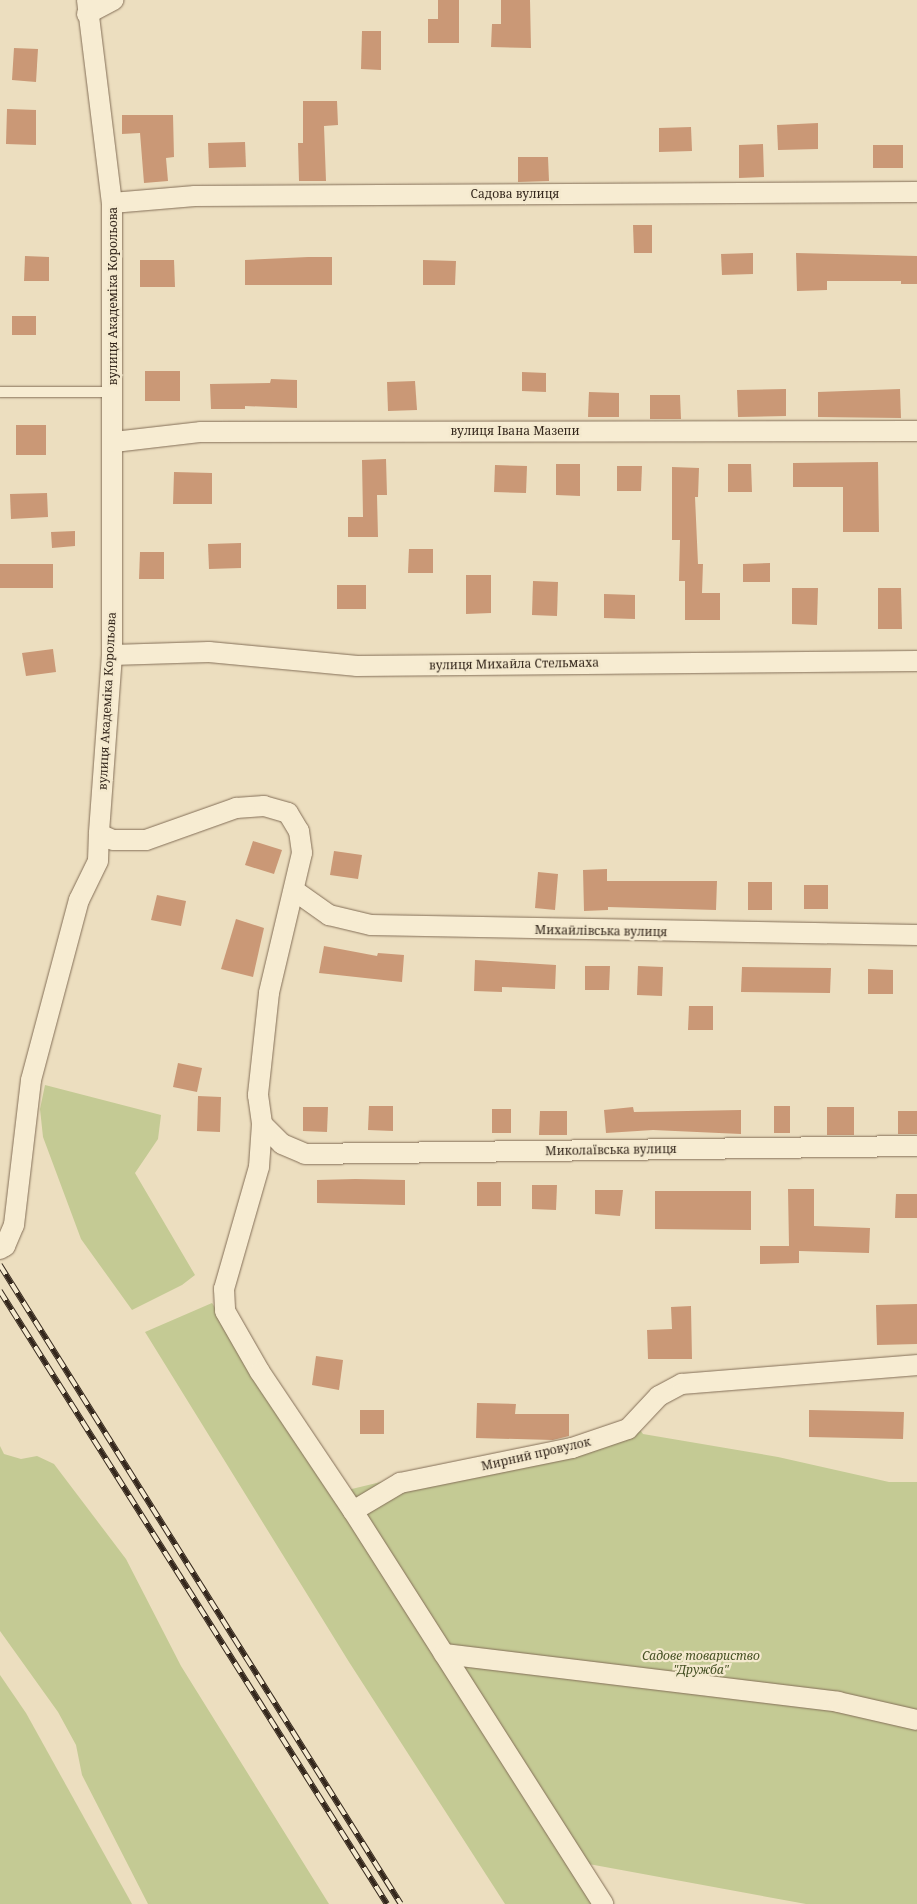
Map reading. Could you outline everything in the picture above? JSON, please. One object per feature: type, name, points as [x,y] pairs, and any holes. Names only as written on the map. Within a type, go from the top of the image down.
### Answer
[{"type":"street","points":[[87,7],[113,0]]},
{"type":"street","name":"вулиця Академіка Корольова","points":[[0,1249],[5,1246],[14,1225],[31,1080],[79,900],[98,862],[112,655],[114,392],[112,203],[87,7]]},
{"type":"street","name":"Садова вулиця","points":[[112,203],[196,196],[917,192]]},
{"type":"street","name":"вулиця Івана Мазепи","points":[[114,442],[201,432],[917,431]]},
{"type":"street","name":"вулиця Михайла Стельмаха","points":[[112,655],[209,652],[357,666],[917,660]]},
{"type":"street","points":[[99,834],[113,840],[146,840],[236,808],[264,806],[288,814],[299,831],[302,853],[269,993],[258,1095],[262,1124],[259,1167],[224,1289],[225,1311],[260,1372],[353,1510],[604,1904]]},
{"type":"street","name":"Михайлівська вулиця","points":[[294,891],[328,915],[371,925],[917,935]]},
{"type":"street","name":"Миколаївська вулиця","points":[[262,1124],[282,1144],[305,1154],[917,1146]]},
{"type":"street","name":"Мирний провулок","points":[[353,1510],[400,1483],[572,1448],[628,1429],[659,1396],[682,1384],[917,1365]]},
{"type":"street","points":[[444,1654],[838,1702],[917,1720]]},
{"type":"lane","points":[[0,392],[114,392]]},
{"type":"green space","points":[[45,1085],[161,1115],[158,1139],[135,1173],[195,1275],[182,1285],[132,1310],[81,1239],[43,1137],[40,1109]]},
{"type":"green space","name":"Садове товариство \"Дружба\"","points":[[212,1303],[335,1493],[518,1449],[638,1427],[643,1434],[778,1457],[889,1482],[917,1482],[917,1904],[806,1904],[567,1860],[594,1904],[505,1904],[349,1662],[145,1332]]},
{"type":"green space","points":[[0,1446],[4,1454],[21,1459],[37,1456],[54,1464],[126,1559],[181,1666],[329,1904],[148,1904],[82,1775],[76,1745],[58,1712],[0,1631]]},
{"type":"green space","points":[[0,1675],[26,1713],[132,1904],[0,1904]]},
{"type":"building","points":[[438,0],[459,0],[459,43],[428,43],[428,19],[438,19]]},
{"type":"building","points":[[501,0],[530,0],[531,48],[491,47],[492,24],[501,24]]},
{"type":"building","points":[[362,31],[381,31],[381,70],[361,69]]},
{"type":"building","points":[[14,48],[38,49],[36,82],[12,80]]},
{"type":"building","points":[[303,101],[337,101],[338,125],[324,126],[326,181],[299,181],[298,143],[303,143]]},
{"type":"building","points":[[7,109],[36,110],[36,145],[6,144]]},
{"type":"building","points":[[122,115],[173,115],[174,157],[166,158],[168,181],[144,183],[140,133],[122,134]]},
{"type":"building","points":[[818,123],[818,149],[778,150],[777,125]]},
{"type":"building","points":[[691,127],[692,151],[659,152],[659,128]]},
{"type":"building","points":[[245,142],[246,167],[209,168],[208,143]]},
{"type":"building","points":[[763,144],[764,177],[739,178],[739,145]]},
{"type":"building","points":[[873,145],[903,145],[903,168],[873,168]]},
{"type":"building","points":[[518,157],[548,157],[549,181],[518,182]]},
{"type":"building","points":[[633,225],[652,225],[652,253],[634,253]]},
{"type":"building","points":[[753,253],[753,274],[722,275],[721,254]]},
{"type":"building","points":[[796,253],[917,256],[917,284],[901,284],[901,281],[827,281],[827,290],[797,291]]},
{"type":"building","points":[[25,256],[49,257],[49,281],[24,281]]},
{"type":"building","points":[[332,257],[332,285],[245,285],[245,260]]},
{"type":"building","points":[[140,260],[174,260],[175,287],[140,287]]},
{"type":"building","points":[[423,260],[456,261],[455,285],[423,285]]},
{"type":"building","points":[[12,316],[36,316],[36,335],[12,335]]},
{"type":"building","points":[[145,371],[180,371],[180,401],[145,401]]},
{"type":"building","points":[[522,372],[546,373],[546,392],[522,391]]},
{"type":"building","points":[[271,379],[297,380],[297,408],[245,406],[245,409],[211,409],[210,384],[270,383]]},
{"type":"building","points":[[415,381],[417,410],[388,411],[387,382]]},
{"type":"building","points":[[786,389],[786,416],[738,417],[737,390]]},
{"type":"building","points":[[900,389],[901,418],[818,417],[818,392]]},
{"type":"building","points":[[589,392],[619,393],[619,417],[588,417]]},
{"type":"building","points":[[650,395],[680,395],[681,419],[650,419]]},
{"type":"building","points":[[16,425],[46,425],[46,455],[16,455]]},
{"type":"building","points":[[386,459],[387,495],[377,495],[378,537],[348,537],[348,517],[363,517],[362,460]]},
{"type":"building","points":[[878,462],[879,532],[843,532],[843,487],[793,487],[793,463]]},
{"type":"building","points":[[556,464],[580,464],[580,496],[556,495]]},
{"type":"building","points":[[728,464],[751,464],[752,492],[728,492]]},
{"type":"building","points":[[495,465],[527,466],[526,493],[494,492]]},
{"type":"building","points":[[617,466],[642,466],[641,491],[617,491]]},
{"type":"building","points":[[672,467],[699,468],[698,497],[695,497],[698,564],[703,564],[702,593],[720,593],[720,620],[685,620],[685,581],[679,581],[680,540],[672,540]]},
{"type":"building","points":[[174,472],[212,473],[212,504],[173,504]]},
{"type":"building","points":[[47,493],[48,517],[11,519],[10,494]]},
{"type":"building","points":[[75,531],[75,546],[52,548],[51,532]]},
{"type":"building","points":[[241,543],[241,568],[209,569],[208,544]]},
{"type":"building","points":[[409,549],[433,549],[433,573],[408,573]]},
{"type":"building","points":[[140,552],[164,552],[164,579],[139,579]]},
{"type":"building","points":[[770,563],[770,582],[743,582],[743,564]]},
{"type":"building","points":[[0,564],[53,564],[53,588],[0,588]]},
{"type":"building","points":[[466,575],[491,575],[491,613],[466,614]]},
{"type":"building","points":[[533,581],[558,582],[557,616],[532,615]]},
{"type":"building","points":[[337,585],[366,585],[366,609],[337,609]]},
{"type":"building","points":[[792,588],[818,588],[817,625],[792,624]]},
{"type":"building","points":[[878,588],[901,588],[902,629],[878,629]]},
{"type":"building","points":[[604,594],[635,595],[635,619],[604,618]]},
{"type":"building","points":[[53,649],[56,672],[26,676],[22,653]]},
{"type":"building","points":[[253,841],[282,850],[274,874],[245,865]]},
{"type":"building","points":[[334,851],[362,855],[358,879],[330,875]]},
{"type":"building","points":[[607,869],[607,881],[717,881],[716,910],[608,907],[608,910],[584,911],[583,870]]},
{"type":"building","points":[[538,872],[558,874],[555,910],[535,908]]},
{"type":"building","points":[[748,882],[772,882],[772,910],[748,910]]},
{"type":"building","points":[[804,885],[828,885],[828,909],[804,909]]},
{"type":"building","points":[[157,895],[186,901],[181,926],[151,920]]},
{"type":"building","points":[[236,919],[264,928],[253,977],[221,969]]},
{"type":"building","points":[[324,946],[377,956],[378,953],[404,955],[402,982],[319,973]]},
{"type":"building","points":[[475,960],[556,965],[555,989],[502,987],[502,992],[474,991]]},
{"type":"building","points":[[585,966],[610,966],[609,990],[585,990]]},
{"type":"building","points":[[638,966],[663,967],[662,996],[637,995]]},
{"type":"building","points":[[742,967],[831,968],[830,993],[741,992]]},
{"type":"building","points":[[868,969],[893,970],[893,994],[868,994]]},
{"type":"building","points":[[689,1006],[713,1006],[713,1030],[688,1030]]},
{"type":"building","points":[[178,1063],[202,1068],[197,1092],[173,1087]]},
{"type":"building","points":[[198,1096],[221,1097],[220,1132],[197,1131]]},
{"type":"building","points":[[369,1106],[393,1106],[393,1131],[368,1130]]},
{"type":"building","points":[[774,1106],[790,1106],[790,1133],[774,1133]]},
{"type":"building","points":[[303,1107],[328,1107],[327,1132],[303,1131]]},
{"type":"building","points":[[633,1107],[634,1112],[741,1110],[741,1134],[653,1130],[606,1133],[604,1110]]},
{"type":"building","points":[[827,1107],[854,1107],[854,1135],[827,1135]]},
{"type":"building","points":[[492,1109],[511,1109],[511,1133],[492,1133]]},
{"type":"building","points":[[540,1111],[567,1111],[567,1135],[539,1135]]},
{"type":"building","points":[[898,1111],[917,1111],[917,1134],[898,1134]]},
{"type":"building","points":[[317,1180],[405,1180],[405,1205],[317,1203]]},
{"type":"building","points":[[477,1182],[501,1182],[501,1206],[477,1206]]},
{"type":"building","points":[[532,1185],[557,1185],[556,1210],[532,1209]]},
{"type":"building","points":[[788,1189],[814,1189],[814,1226],[870,1228],[869,1253],[799,1251],[799,1263],[760,1264],[760,1246],[789,1246]]},
{"type":"building","points":[[595,1190],[623,1190],[620,1216],[595,1214]]},
{"type":"building","points":[[655,1191],[751,1191],[751,1230],[655,1229]]},
{"type":"building","points":[[896,1194],[917,1194],[917,1218],[895,1218]]},
{"type":"building","points":[[917,1304],[917,1344],[877,1345],[876,1305]]},
{"type":"building","points":[[691,1306],[692,1359],[648,1359],[647,1330],[672,1329],[671,1307]]},
{"type":"building","points":[[316,1356],[343,1360],[339,1390],[312,1385]]},
{"type":"building","points":[[477,1403],[516,1404],[515,1414],[569,1414],[569,1436],[553,1440],[476,1438]]},
{"type":"building","points":[[360,1410],[384,1410],[384,1434],[360,1434]]},
{"type":"building","points":[[809,1410],[904,1412],[903,1439],[809,1437]]},
{"type":"railway","points":[[0,1265],[401,1904]]},
{"type":"railway","points":[[0,1291],[387,1904]]}]
